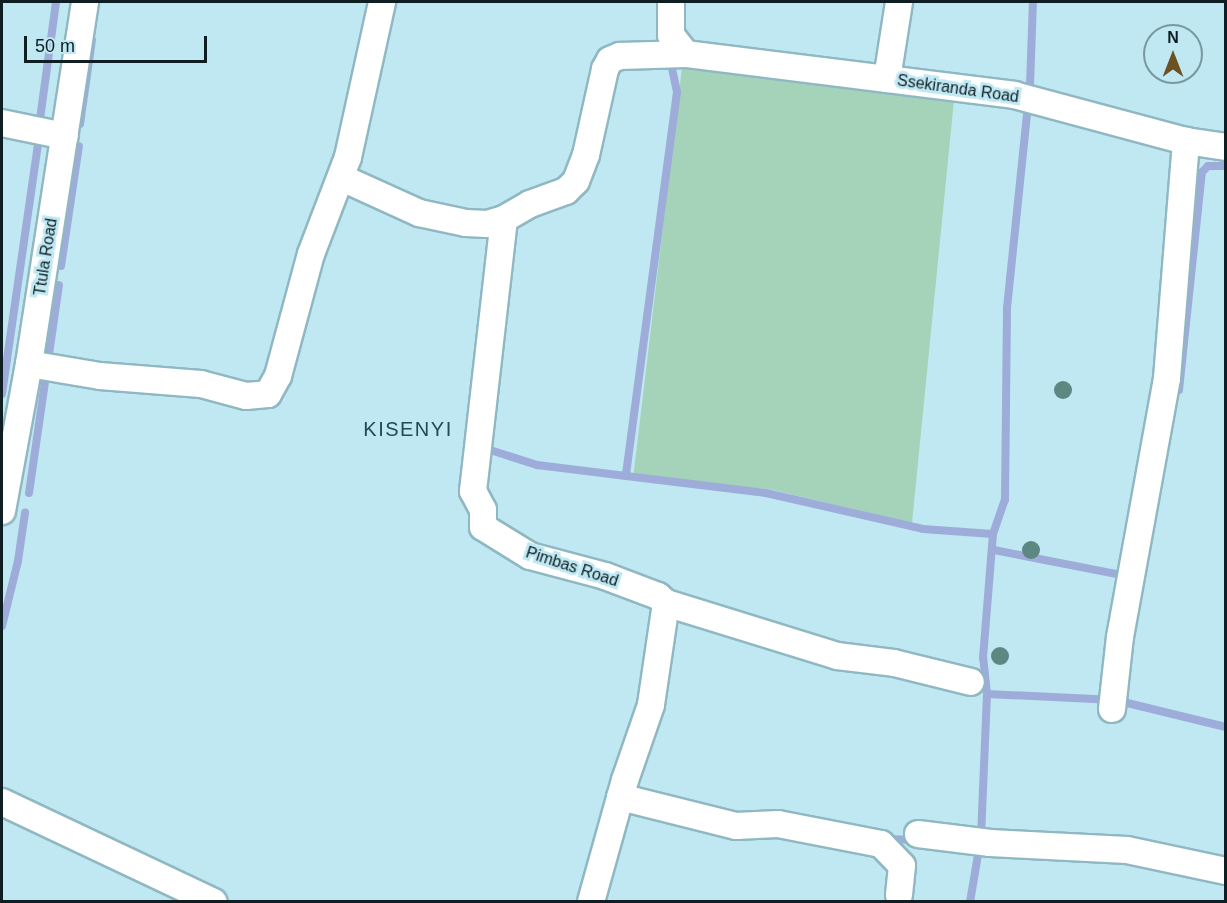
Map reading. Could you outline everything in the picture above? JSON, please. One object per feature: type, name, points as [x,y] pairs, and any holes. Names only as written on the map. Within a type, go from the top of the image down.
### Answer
[{"type":"street","name":"Ttula Road","points":[[2,511],[29,364],[85,2]]},
{"type":"street","points":[[29,364],[100,376],[201,384],[246,396],[268,394],[278,376],[324,218],[342,178],[382,2]]},
{"type":"street","points":[[671,2],[671,35],[686,54]]},
{"type":"street","points":[[887,79],[899,2]]},
{"type":"street","name":"Ssekiranda Road","points":[[504,219],[530,204],[566,192],[576,181],[610,60],[620,56],[686,54],[1014,95],[1186,141],[1226,147]]},
{"type":"street","points":[[2,123],[65,136]]},
{"type":"street","points":[[1112,709],[1120,637],[1167,378],[1186,141]]},
{"type":"street","points":[[342,178],[419,213],[466,223],[487,224],[504,219]]},
{"type":"street","name":"Pimbas Road","points":[[504,219],[473,491],[483,510],[483,527],[530,556],[605,576],[658,596],[666,603]]},
{"type":"street","points":[[591,902],[620,797],[651,705],[666,603],[837,656],[894,663],[971,682]]},
{"type":"street","points":[[620,797],[736,826],[778,824],[881,844],[902,866],[899,895]]},
{"type":"street","points":[[2,802],[214,902]]},
{"type":"street","points":[[918,834],[981,842],[1127,850],[1226,871]]},
{"type":"green space","points":[[682,67],[954,100],[912,523],[769,489],[633,479]]},
{"type":"waterway","points":[[40,119],[56,2]]},
{"type":"waterway","points":[[970,902],[981,837],[987,694],[983,658],[993,534],[1005,500],[1007,308],[1030,86],[1033,2]]},
{"type":"waterway","points":[[80,124],[92,40]]},
{"type":"waterway","points":[[670,59],[677,92],[626,476],[766,493],[923,529],[993,534]]},
{"type":"waterway","points":[[2,394],[39,138]]},
{"type":"waterway","points":[[61,266],[79,146]]},
{"type":"waterway","points":[[1179,390],[1202,172],[1208,166],[1226,166]]},
{"type":"waterway","points":[[29,493],[59,285]]},
{"type":"waterway","points":[[484,448],[537,465],[626,476]]},
{"type":"waterway","points":[[2,626],[18,561],[25,513]]},
{"type":"waterway","points":[[994,550],[1116,574]]},
{"type":"waterway","points":[[987,694],[1115,700],[1226,727]]},
{"type":"waterway","points":[[886,839],[915,840]]},
{"type":"district","name":"KISENYI","points":[[408,429]]}]
